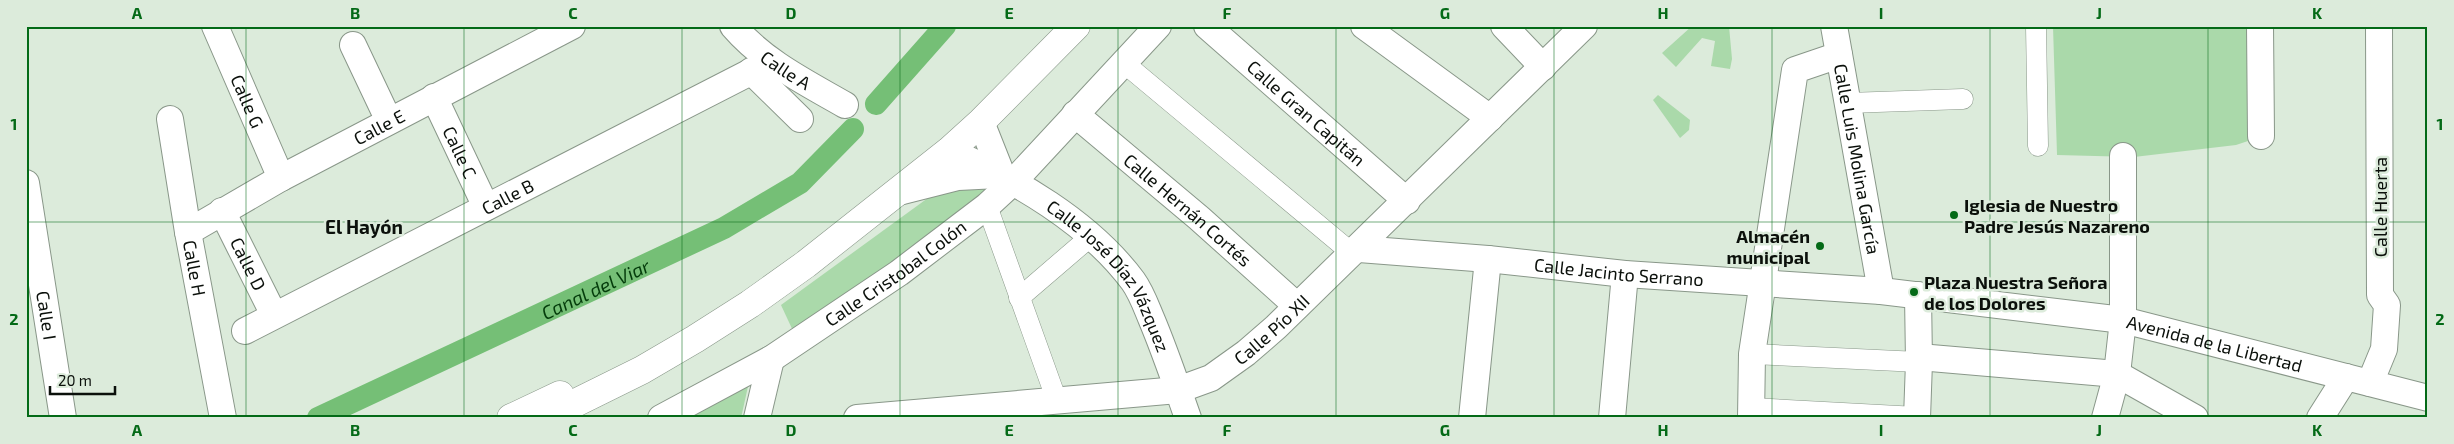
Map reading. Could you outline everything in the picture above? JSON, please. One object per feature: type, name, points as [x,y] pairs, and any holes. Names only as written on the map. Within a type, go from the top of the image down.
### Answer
[{"type":"main road","points":[[545,418],[642,370],[750,304],[806,264],[949,151],[981,122],[1076,26]]},
{"type":"main road","points":[[510,418],[637,357],[806,264]]},
{"type":"street","name":"Calle G","points":[[215,26],[280,178]]},
{"type":"street","name":"Calle E","points":[[188,232],[280,178],[572,26]]},
{"type":"street","name":"Calle A","points":[[733,26],[747,42],[761,66],[800,119]]},
{"type":"street","name":"Calle Cristobal Colón","points":[[662,418],[771,359],[899,273],[987,206],[1008,178],[1075,114],[1158,26]]},
{"type":"street","name":"Calle Gran Capitán","points":[[1207,26],[1407,201]]},
{"type":"street","points":[[1364,26],[1490,118]]},
{"type":"street","points":[[1504,26],[1543,67]]},
{"type":"street","name":"Calle Pío XII","points":[[857,418],[1178,390],[1211,378],[1246,353],[1356,251],[1584,26]]},
{"type":"street","name":"Calle Luis Molina García","points":[[1834,26],[1881,291]]},
{"type":"street","points":[[2036,26],[2038,146]]},
{"type":"street","points":[[2260,26],[2261,136]]},
{"type":"street","name":"Calle Huerta","points":[[2320,418],[2358,380],[2384,349],[2387,305],[2380,295],[2379,26]]},
{"type":"street","points":[[353,45],[389,121]]},
{"type":"street","points":[[1839,55],[1795,70],[1752,354],[1751,413],[1917,417],[1919,360],[1918,295]]},
{"type":"street","points":[[1124,63],[1356,251]]},
{"type":"street","name":"Calle A","points":[[761,66],[845,105]]},
{"type":"street","name":"Calle B","points":[[245,330],[761,66]]},
{"type":"street","name":"Calle C","points":[[434,98],[486,207]]},
{"type":"street","points":[[1848,103],[1963,99]]},
{"type":"street","name":"Calle Hernán Cortés","points":[[1075,114],[1199,218],[1297,306]]},
{"type":"street","name":"Calle H","points":[[170,119],[188,232],[223,418]]},
{"type":"street","points":[[899,192],[958,177],[1008,178],[981,122]]},
{"type":"street","name":"Calle José Díaz Vázquez","points":[[949,151],[1008,178],[1067,218],[1090,237],[1134,281],[1161,342],[1188,418]]},
{"type":"street","points":[[2105,418],[2117,374],[2123,320],[2123,156]]},
{"type":"street","name":"Calle I","points":[[26,183],[63,418]]},
{"type":"street","points":[[987,206],[1057,401]]},
{"type":"street","name":"Calle D","points":[[222,212],[274,315]]},
{"type":"street","points":[[1019,298],[1090,237]]},
{"type":"street","name":"Calle Jacinto Serrano","points":[[1356,251],[1488,259],[1626,274],[1881,291]]},
{"type":"street","points":[[1472,418],[1488,259]]},
{"type":"street","points":[[1612,418],[1626,274]]},
{"type":"street","name":"Avenida de la Libertad","points":[[1881,291],[2123,320],[2428,398]]},
{"type":"street","points":[[1752,354],[1919,360],[2117,374],[2194,418]]},
{"type":"street","points":[[758,418],[771,359]]},
{"type":"green space","points":[[1692,26],[1729,26],[1732,59],[1730,69],[1711,66],[1715,41],[1702,38],[1676,67],[1662,53]]},
{"type":"green space","points":[[2053,26],[2252,26],[2254,139],[2236,145],[2134,157],[2057,155]]},
{"type":"green space","points":[[1658,95],[1690,120],[1689,130],[1680,138],[1653,100]]},
{"type":"green space","points":[[980,182],[994,192],[794,333],[781,305],[943,187]]},
{"type":"green space","points":[[749,382],[741,418],[685,418]]},
{"type":"waterway","name":"Canal del Viar","points":[[876,104],[945,26]]},
{"type":"waterway","name":"Canal del Viar","points":[[318,418],[724,228],[800,183],[853,129]]},
{"type":"place","name":"Iglesia de Nuestro Padre Jesús Nazareno","points":[[1954,215]]},
{"type":"place","name":"Almacén municipal","points":[[1820,246]]},
{"type":"place","name":"Plaza Nuestra Señora de los Dolores","points":[[1914,292]]},
{"type":"district","name":"El Hayón","points":[[364,226]]}]
